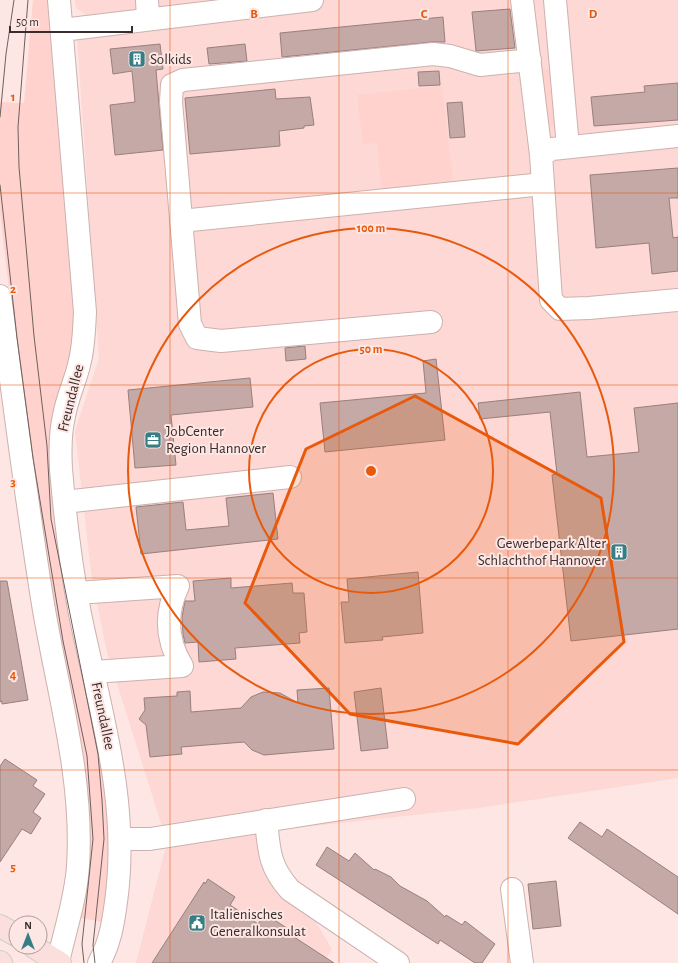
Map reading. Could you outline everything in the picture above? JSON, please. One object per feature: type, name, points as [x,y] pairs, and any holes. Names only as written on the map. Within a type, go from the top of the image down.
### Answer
[{"type":"main road","points":[[46,955],[58,963]]},
{"type":"street","name":"Freundallee","points":[[59,0],[85,312],[83,346],[64,416],[60,441],[64,502],[77,593],[111,752],[117,792],[120,840],[118,886],[112,933],[100,963]]},
{"type":"street","points":[[62,30],[148,10],[312,0]]},
{"type":"street","points":[[522,0],[541,155],[551,300],[555,306],[560,309],[589,308],[678,300]]},
{"type":"street","points":[[555,0],[568,147]]},
{"type":"street","points":[[431,322],[221,341],[197,338],[190,324],[171,102],[172,85],[183,80],[433,54],[450,56],[480,65],[530,60]]},
{"type":"street","points":[[541,155],[552,149],[678,136]]},
{"type":"street","points":[[181,221],[543,184]]},
{"type":"street","points":[[0,296],[24,482],[45,616],[70,746],[77,799],[78,868],[75,892],[58,963]]},
{"type":"street","points":[[64,502],[290,477]]},
{"type":"street","points":[[77,593],[178,586],[170,607],[169,626],[174,650],[182,666],[93,672]]},
{"type":"street","points":[[120,840],[150,839],[404,799]]},
{"type":"street","points":[[266,820],[269,850],[273,867],[279,878],[290,890],[398,963]]},
{"type":"street","points":[[512,889],[522,963]]},
{"type":"highlighted area","points":[[415,396],[601,498],[624,642],[518,744],[350,714],[245,603],[306,449]]},
{"type":"shaded area","points":[[33,0],[52,0],[76,319],[70,358],[51,433],[111,804],[106,923],[77,917],[58,637],[16,349],[0,213],[0,102],[24,103]]},
{"type":"shaded area","points":[[75,0],[678,0],[678,778],[478,808],[277,830],[277,848],[294,886],[332,949],[323,963],[136,963],[167,842],[107,652],[91,572],[75,431],[99,358],[76,22],[148,8],[86,15],[76,8]]},
{"type":"shaded area","points":[[553,69],[559,125],[546,126],[540,70]]},
{"type":"shaded area","points":[[442,86],[453,184],[382,191],[377,143],[363,144],[357,95]]},
{"type":"building","points":[[510,9],[515,48],[476,51],[472,12]]},
{"type":"building","points":[[443,17],[445,42],[282,57],[280,33]]},
{"type":"building","points":[[160,44],[163,69],[156,70],[163,150],[115,155],[110,105],[135,102],[132,71],[113,74],[110,49]]},
{"type":"building","points":[[245,44],[247,61],[209,64],[207,48]]},
{"type":"building","points":[[439,71],[440,85],[419,86],[418,72]]},
{"type":"building","points":[[678,83],[678,120],[594,126],[591,97],[645,92],[644,86]]},
{"type":"building","points":[[275,89],[276,99],[310,97],[314,125],[304,126],[304,128],[279,131],[280,146],[190,154],[185,98]]},
{"type":"building","points":[[462,102],[465,137],[450,138],[447,103]]},
{"type":"building","points":[[678,168],[678,198],[669,198],[673,238],[678,237],[678,271],[652,274],[649,243],[596,248],[590,175]]},
{"type":"building","points":[[305,346],[306,359],[286,361],[285,348]]},
{"type":"building","points":[[436,359],[445,440],[325,452],[320,403],[426,393],[423,361]]},
{"type":"building","name":"JobCenter Region Hannover","points":[[250,378],[253,407],[171,415],[176,465],[135,468],[128,390]]},
{"type":"building","name":"Gewerbepark Alter Schlachthof Hannover","points":[[580,392],[587,457],[639,452],[634,408],[678,403],[678,629],[571,641],[552,475],[557,474],[550,412],[480,419],[478,403]]},
{"type":"building","points":[[273,493],[278,539],[141,554],[136,507],[183,502],[186,530],[229,526],[226,498]]},
{"type":"building","points":[[418,572],[423,633],[382,637],[383,640],[345,643],[341,602],[349,602],[347,579]]},
{"type":"building","points":[[231,578],[231,588],[292,583],[293,593],[304,593],[307,632],[299,633],[300,643],[235,648],[236,659],[199,662],[198,642],[185,643],[182,617],[185,601],[195,601],[193,581]]},
{"type":"building","points":[[0,581],[7,581],[28,700],[2,704],[2,701],[0,702]]},
{"type":"building","points":[[329,688],[334,749],[264,755],[252,750],[244,742],[181,747],[182,754],[150,757],[146,725],[139,719],[145,710],[144,698],[177,696],[177,692],[190,691],[191,712],[241,708],[251,697],[263,692],[280,693],[298,703],[297,690]]},
{"type":"building","points":[[381,688],[388,748],[361,751],[354,692]]},
{"type":"building","points":[[5,759],[37,780],[33,786],[45,794],[33,812],[41,818],[31,834],[22,829],[0,862],[0,766]]},
{"type":"building","points":[[580,822],[602,837],[607,829],[678,877],[678,914],[568,838]]},
{"type":"building","points":[[327,847],[349,861],[355,853],[374,870],[375,869],[391,877],[400,886],[427,901],[445,917],[446,915],[462,925],[465,921],[495,944],[482,963],[475,963],[440,940],[438,944],[316,865]]},
{"type":"building","points":[[208,879],[235,897],[230,905],[258,924],[265,914],[293,932],[291,935],[334,963],[152,963],[204,882],[205,884]]},
{"type":"building","points":[[556,881],[561,926],[533,929],[528,884]]},
{"type":"tram line","points":[[0,117],[6,54],[14,0]]},
{"type":"tram line","points":[[28,0],[18,127],[19,167],[34,336],[47,446],[51,519],[98,754],[104,839],[93,945],[95,963]]},
{"type":"tram line","points":[[0,185],[17,338],[33,458],[63,641],[87,756],[93,839],[82,944],[84,963]]},
{"type":"place","name":"Solkids","points":[[137,59]]},
{"type":"place","name":"JobCenter Region Hannover","points":[[153,440]]},
{"type":"place","name":"Gewerbepark Alter Schlachthof Hannover","points":[[619,552]]},
{"type":"place","name":"Italienisches Generalkonsulat","points":[[197,923]]}]
